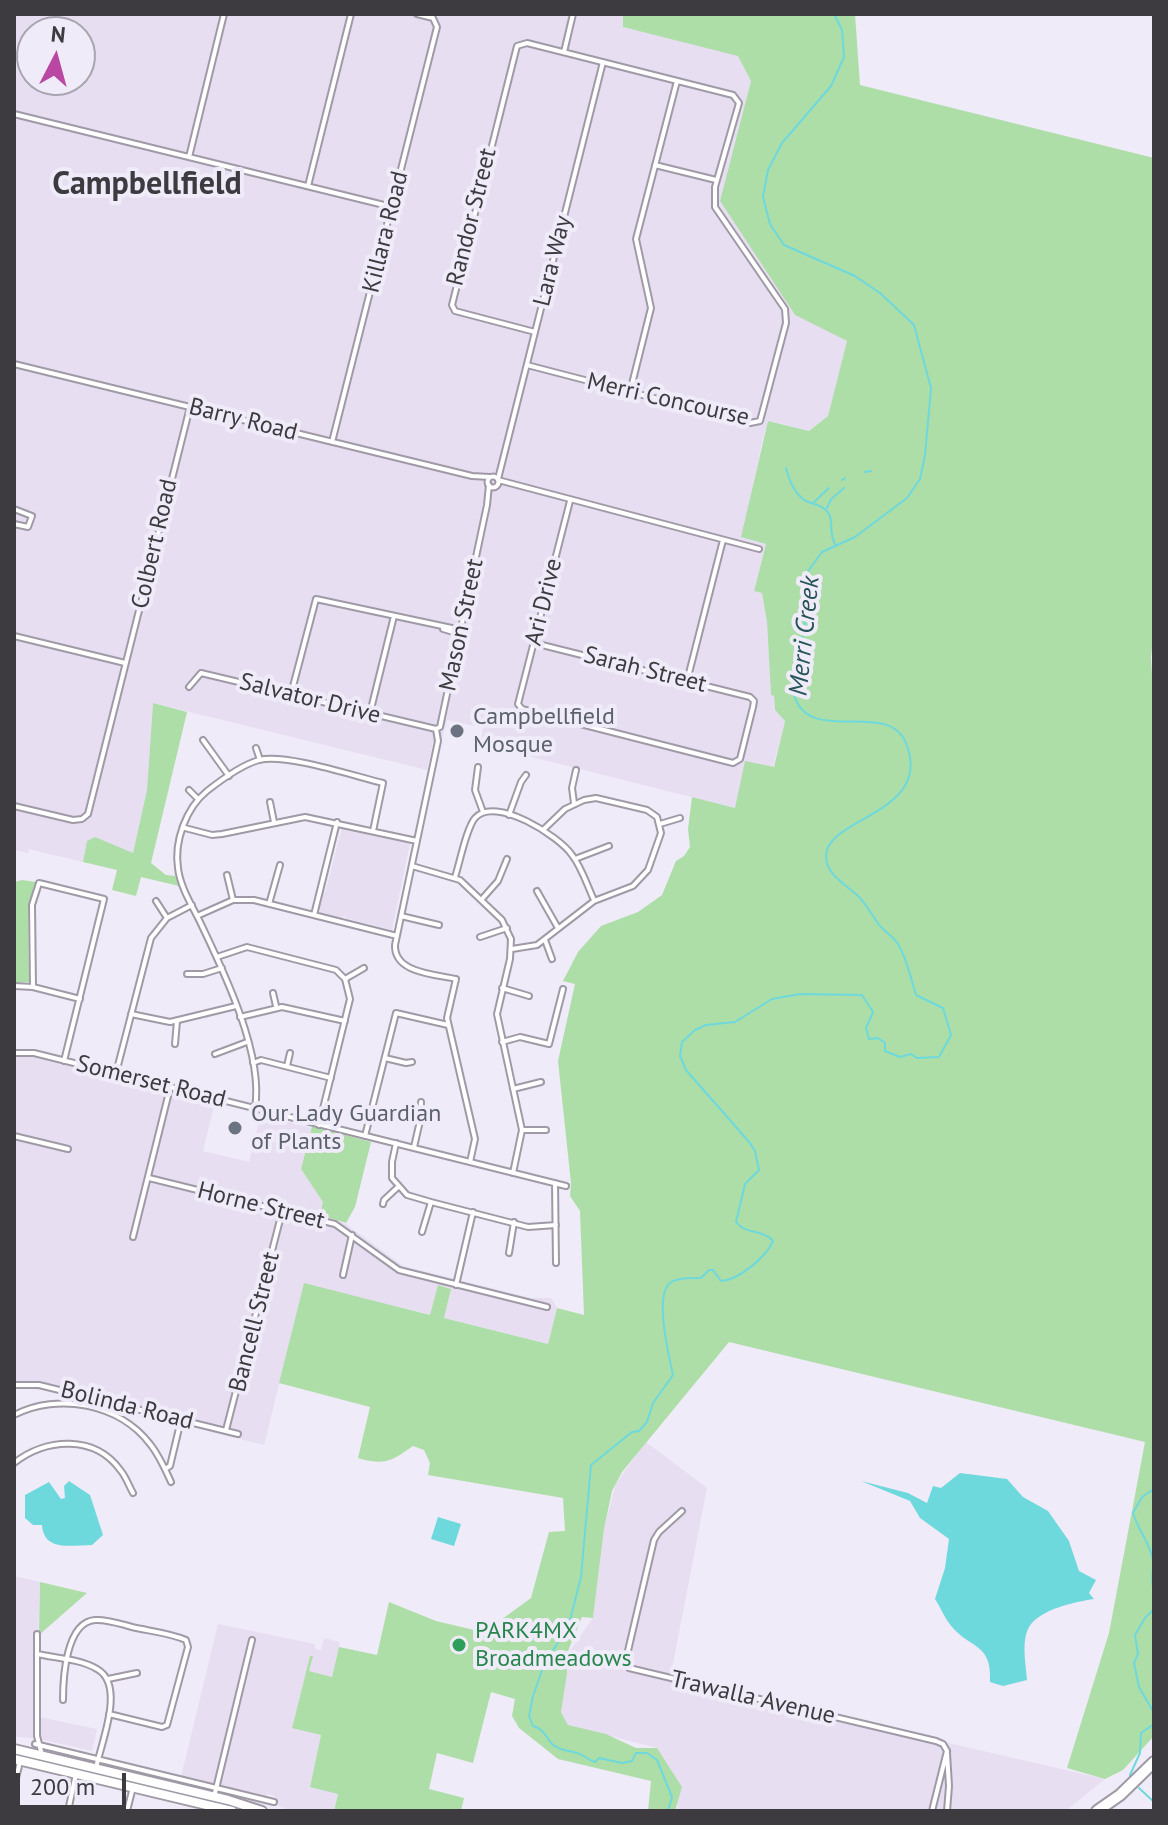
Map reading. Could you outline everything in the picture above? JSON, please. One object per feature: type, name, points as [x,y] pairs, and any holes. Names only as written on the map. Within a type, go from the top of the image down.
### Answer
[{"type":"highway","points":[[1097,1811],[1137,1781],[1154,1762]]},
{"type":"main road","points":[[14,1749],[34,1751],[77,1774],[185,1803],[214,1797],[232,1811]]},
{"type":"main road","points":[[34,1751],[42,1756],[97,1764],[262,1811]]},
{"type":"main road","points":[[17,1760],[34,1751]]},
{"type":"street","points":[[189,157],[224,14]]},
{"type":"street","points":[[308,186],[351,14]]},
{"type":"street","name":"Killara Road","points":[[332,442],[437,27],[432,17],[417,14]]},
{"type":"street","points":[[564,52],[573,14]]},
{"type":"street","name":"Merri Concourse","points":[[519,44],[564,52],[737,98],[739,103],[716,180],[714,198],[717,212],[785,309],[786,323],[766,408],[760,421],[750,423],[527,365]]},
{"type":"street","name":"Randor Street","points":[[519,44],[514,49],[452,305],[455,311],[535,332]]},
{"type":"street","name":"Lara Way","points":[[503,458],[603,62]]},
{"type":"street","points":[[630,392],[650,314],[636,239],[677,81]]},
{"type":"street","points":[[14,114],[392,207]]},
{"type":"street","points":[[655,165],[716,180]]},
{"type":"street","name":"Barry Road","points":[[14,364],[759,549]]},
{"type":"street","name":"Colbert Road","points":[[14,806],[79,821],[87,815],[188,406]]},
{"type":"street","name":"Mason Street","points":[[397,936],[438,741],[436,729],[440,727],[488,500],[503,458]]},
{"type":"street","name":"Ari Drive","points":[[570,501],[518,704],[522,709],[733,763],[740,759],[754,701]]},
{"type":"street","points":[[14,509],[32,516],[28,527],[14,524]]},
{"type":"street","points":[[687,681],[723,539]]},
{"type":"street","points":[[291,694],[314,600],[321,598],[460,632]]},
{"type":"street","points":[[370,713],[394,616]]},
{"type":"street","points":[[14,636],[125,663]]},
{"type":"street","name":"Sarah Street","points":[[534,643],[750,697],[754,701]]},
{"type":"street","name":"Salvator Drive","points":[[189,687],[201,673],[436,729]]},
{"type":"street","points":[[203,740],[229,776]]},
{"type":"street","points":[[256,748],[260,760]]},
{"type":"street","points":[[255,1108],[258,1091],[240,1017],[222,968],[180,879],[177,864],[189,812],[198,799],[229,776],[260,760],[274,758],[383,783],[373,831]]},
{"type":"street","points":[[478,767],[475,790],[483,812]]},
{"type":"street","points":[[574,804],[572,788],[576,770]]},
{"type":"street","points":[[509,815],[526,775]]},
{"type":"street","points":[[189,790],[198,799]]},
{"type":"street","points":[[512,949],[537,945],[594,901],[627,889],[642,878],[659,840],[660,824],[657,817],[647,810],[602,799],[574,804],[543,830]]},
{"type":"street","points":[[270,802],[274,822]]},
{"type":"street","points":[[455,877],[472,821],[483,812],[509,815],[530,821],[565,847],[575,859],[594,901]]},
{"type":"street","points":[[184,828],[212,835],[305,817],[417,841]]},
{"type":"street","points":[[660,824],[680,818]]},
{"type":"street","points":[[314,915],[337,822]]},
{"type":"street","points":[[575,859],[609,846]]},
{"type":"street","points":[[558,855],[565,847]]},
{"type":"street","points":[[482,899],[498,881],[507,859]]},
{"type":"street","points":[[269,904],[280,865]]},
{"type":"street","points":[[412,866],[455,877],[482,899],[507,928],[512,949],[497,1014],[522,1130],[513,1173]]},
{"type":"street","points":[[227,875],[233,900]]},
{"type":"street","points":[[33,987],[32,905],[39,883],[104,899],[64,1061]]},
{"type":"street","points":[[537,891],[558,928]]},
{"type":"street","points":[[197,916],[233,900],[254,900],[397,936],[395,954],[401,963],[456,979],[447,1018],[475,1139],[470,1162]]},
{"type":"street","points":[[156,901],[167,918]]},
{"type":"street","points":[[116,1074],[148,945],[155,930],[167,918],[192,905]]},
{"type":"street","points":[[401,916],[439,925]]},
{"type":"street","points":[[480,937],[507,928]]},
{"type":"street","points":[[545,940],[552,959]]},
{"type":"street","points":[[217,957],[247,947],[336,970],[345,979],[350,999],[319,1125]]},
{"type":"street","points":[[187,974],[203,974],[222,968]]},
{"type":"street","points":[[345,979],[364,968]]},
{"type":"street","points":[[14,986],[33,987],[80,999]]},
{"type":"street","points":[[502,988],[529,996]]},
{"type":"street","points":[[502,1042],[520,1037],[549,1044],[563,989]]},
{"type":"street","points":[[273,993],[276,1007]]},
{"type":"street","points":[[131,1014],[177,1021],[236,1006]]},
{"type":"street","points":[[240,1017],[276,1007],[289,1007],[345,1021]]},
{"type":"street","points":[[365,1136],[396,1013],[448,1025]]},
{"type":"street","points":[[175,1044],[177,1021]]},
{"type":"street","points":[[215,1054],[247,1042]]},
{"type":"street","name":"Somerset Road","points":[[14,1053],[34,1053],[566,1186]]},
{"type":"street","points":[[287,1067],[290,1053]]},
{"type":"street","points":[[385,1058],[412,1062]]},
{"type":"street","points":[[253,1063],[261,1060],[331,1078]]},
{"type":"street","points":[[513,1089],[541,1082]]},
{"type":"street","points":[[133,1237],[170,1087]]},
{"type":"street","points":[[414,1148],[421,1102]]},
{"type":"street","points":[[522,1130],[546,1130]]},
{"type":"street","points":[[14,1136],[68,1149]]},
{"type":"street","points":[[396,1143],[392,1178],[407,1195],[533,1227],[556,1225]]},
{"type":"street","name":"Horne Street","points":[[149,1178],[335,1224],[395,1268],[547,1307]]},
{"type":"street","points":[[555,1183],[556,1263]]},
{"type":"street","points":[[383,1204],[398,1187]]},
{"type":"street","points":[[422,1232],[431,1202]]},
{"type":"street","name":"Bancell Street","points":[[225,1431],[282,1212]]},
{"type":"street","points":[[456,1285],[473,1212]]},
{"type":"street","points":[[509,1253],[514,1222]]},
{"type":"street","points":[[343,1275],[352,1235]]},
{"type":"street","name":"Bolinda Road","points":[[14,1385],[39,1385],[238,1434]]},
{"type":"street","points":[[14,1415],[34,1407],[56,1404],[98,1408],[126,1421],[150,1443],[171,1482]]},
{"type":"street","points":[[165,1469],[170,1466],[181,1420]]},
{"type":"street","points":[[14,1463],[42,1446],[79,1444],[112,1461],[133,1493]]},
{"type":"street","name":"Trawalla Avenue","points":[[682,1511],[654,1540],[627,1655],[629,1668],[936,1741],[945,1745],[947,1751]]},
{"type":"street","points":[[63,1700],[68,1661],[77,1630],[86,1622],[94,1620],[183,1638],[187,1642],[168,1728],[109,1714]]},
{"type":"street","points":[[37,1634],[37,1654],[37,1736],[34,1751],[97,1764],[112,1693],[108,1679],[94,1667],[37,1654]]},
{"type":"street","points":[[187,1642],[192,1638]]},
{"type":"street","points":[[252,1640],[214,1797],[274,1802]]},
{"type":"street","points":[[108,1679],[137,1673]]},
{"type":"street","points":[[932,1811],[947,1751]]},
{"type":"street","points":[[933,1804],[947,1809],[947,1751]]},
{"type":"street","points":[[14,1786],[17,1760]]},
{"type":"street","points":[[68,1811],[77,1774]]},
{"type":"street","points":[[127,1811],[133,1787]]},
{"type":"shaded area","points":[[14,14],[623,14],[623,27],[738,55],[751,81],[720,201],[795,315],[847,341],[828,416],[809,431],[768,421],[742,537],[766,544],[754,590],[762,593],[767,622],[771,694],[774,696],[775,710],[785,721],[773,767],[735,808],[480,744],[483,728],[447,720],[441,744],[433,742],[427,770],[153,703],[147,790],[133,853],[87,841],[83,862],[29,849],[28,853],[14,850]]},
{"type":"shaded area","points":[[342,827],[410,843],[392,930],[344,915],[342,919],[318,912]]},
{"type":"shaded area","points":[[14,1056],[29,1056],[215,1102],[203,1151],[249,1162],[261,1114],[311,1128],[301,1169],[324,1202],[320,1215],[346,1224],[403,1266],[531,1298],[551,1298],[557,1307],[548,1344],[444,1318],[451,1289],[438,1285],[431,1315],[304,1284],[264,1445],[44,1390],[14,1388]]},
{"type":"shaded area","points":[[646,1442],[707,1488],[670,1679],[1105,1779],[1066,1811],[676,1811],[678,1806],[657,1748],[568,1725],[561,1712],[566,1656],[593,1618],[604,1529],[616,1483]]},
{"type":"shaded area","points":[[14,1576],[40,1582],[35,1738],[14,1734]]},
{"type":"shaded area","points":[[218,1624],[315,1644],[315,1649],[321,1650],[324,1638],[340,1642],[332,1677],[309,1671],[310,1656],[292,1727],[321,1735],[310,1786],[338,1793],[334,1811],[290,1811],[274,1804],[275,1796],[181,1777]]},
{"type":"shaded area","points":[[39,1717],[97,1729],[92,1751],[39,1739]]},
{"type":"green space","points":[[623,14],[855,14],[860,85],[1154,158],[1154,627],[1151,658],[1154,706],[1154,1736],[1123,1770],[1105,1779],[1067,1768],[1109,1633],[1145,1442],[729,1342],[622,1472],[612,1491],[593,1618],[582,1617],[566,1656],[567,1673],[561,1712],[568,1725],[606,1734],[636,1748],[657,1748],[682,1787],[675,1811],[648,1811],[651,1781],[558,1759],[519,1728],[512,1716],[515,1699],[491,1692],[473,1763],[437,1753],[429,1789],[464,1798],[461,1811],[334,1811],[338,1794],[310,1787],[321,1735],[292,1728],[310,1656],[313,1656],[309,1671],[332,1677],[339,1647],[377,1655],[389,1602],[436,1621],[474,1630],[494,1625],[531,1598],[549,1532],[565,1531],[563,1498],[428,1475],[430,1463],[424,1450],[413,1446],[387,1461],[358,1458],[370,1407],[279,1383],[304,1283],[430,1315],[438,1285],[451,1289],[444,1318],[548,1344],[557,1308],[584,1315],[580,1211],[570,1196],[558,1061],[575,984],[563,981],[578,952],[601,926],[638,912],[662,895],[676,861],[690,847],[688,829],[692,797],[735,808],[745,761],[774,767],[785,721],[775,710],[774,696],[771,695],[767,622],[762,593],[754,591],[766,544],[741,537],[768,421],[809,431],[828,416],[847,341],[795,315],[720,201],[751,81],[738,56],[623,27]]},
{"type":"green space","points":[[153,703],[187,712],[151,863],[166,875],[175,876],[179,886],[141,877],[136,896],[112,890],[117,870],[83,862],[87,841],[95,837],[133,853],[147,790]]},
{"type":"green space","points":[[14,882],[36,882],[28,909],[29,982],[14,983]]},
{"type":"green space","points":[[312,1126],[371,1142],[355,1207],[346,1223],[320,1215],[323,1202],[301,1169]]},
{"type":"green space","points":[[40,1582],[87,1593],[39,1635]]},
{"type":"water","points":[[960,1473],[1007,1479],[1023,1497],[1048,1511],[1069,1541],[1079,1571],[1096,1580],[1089,1593],[1094,1599],[1049,1611],[1029,1627],[1025,1646],[1027,1680],[1003,1686],[990,1682],[990,1669],[984,1653],[947,1621],[935,1599],[945,1568],[949,1539],[920,1518],[910,1501],[861,1481],[908,1493],[927,1503],[933,1486],[941,1488]]},
{"type":"water","points":[[69,1481],[90,1495],[103,1535],[92,1545],[53,1543],[44,1534],[42,1525],[33,1525],[25,1518],[25,1495],[49,1482],[61,1499],[65,1498],[64,1486]]},
{"type":"water","points":[[438,1517],[461,1524],[454,1546],[431,1539]]},
{"type":"waterway","name":"Merri Creek","points":[[668,1811],[672,1797],[657,1760],[647,1753],[636,1753],[632,1761],[622,1763],[599,1758],[595,1762],[552,1744],[542,1731],[533,1726],[529,1716],[545,1662],[568,1628],[581,1577],[591,1465],[632,1432],[639,1431],[647,1422],[653,1403],[673,1375],[664,1327],[665,1290],[673,1281],[701,1278],[709,1270],[713,1270],[721,1281],[736,1277],[758,1260],[773,1241],[736,1222],[745,1184],[759,1170],[755,1151],[686,1070],[680,1056],[682,1042],[706,1025],[735,1022],[772,999],[800,994],[862,995],[873,1012],[866,1028],[869,1039],[878,1038],[885,1043],[885,1051],[900,1057],[911,1054],[917,1058],[939,1057],[951,1035],[943,1008],[916,995],[898,944],[859,897],[833,874],[827,862],[831,842],[894,799],[906,785],[911,766],[906,743],[897,730],[883,724],[814,718],[802,709],[794,694],[810,589],[806,574],[822,552],[855,537],[907,498],[920,479],[931,388],[914,325],[880,293],[855,276],[784,245],[770,224],[763,197],[768,170],[782,143],[831,86],[844,57],[842,30],[834,14]]},
{"type":"waterway","points":[[786,468],[798,495],[829,514],[836,546]]},
{"type":"waterway","points":[[865,472],[871,471]]},
{"type":"waterway","points":[[813,503],[829,488]]},
{"type":"waterway","points":[[827,508],[831,499],[844,488]]},
{"type":"waterway","points":[[1154,1489],[1142,1497],[1133,1513],[1151,1554],[1154,1592]]},
{"type":"waterway","points":[[1154,1609],[1135,1635],[1138,1654],[1134,1663],[1139,1687],[1154,1713]]},
{"type":"waterway","points":[[1131,1780],[1130,1775],[1140,1753],[1141,1733],[1154,1724]]},
{"type":"waterway","points":[[1139,1788],[1154,1802]]},
{"type":"place","name":"Campbellfield Mosque","points":[[457,731]]},
{"type":"place","name":"Our Lady Guardian of Plants","points":[[235,1128]]},
{"type":"place","name":"PARK4MX Broadmeadows","points":[[459,1645]]},
{"type":"district","name":"Campbellfield","points":[[147,185]]}]
